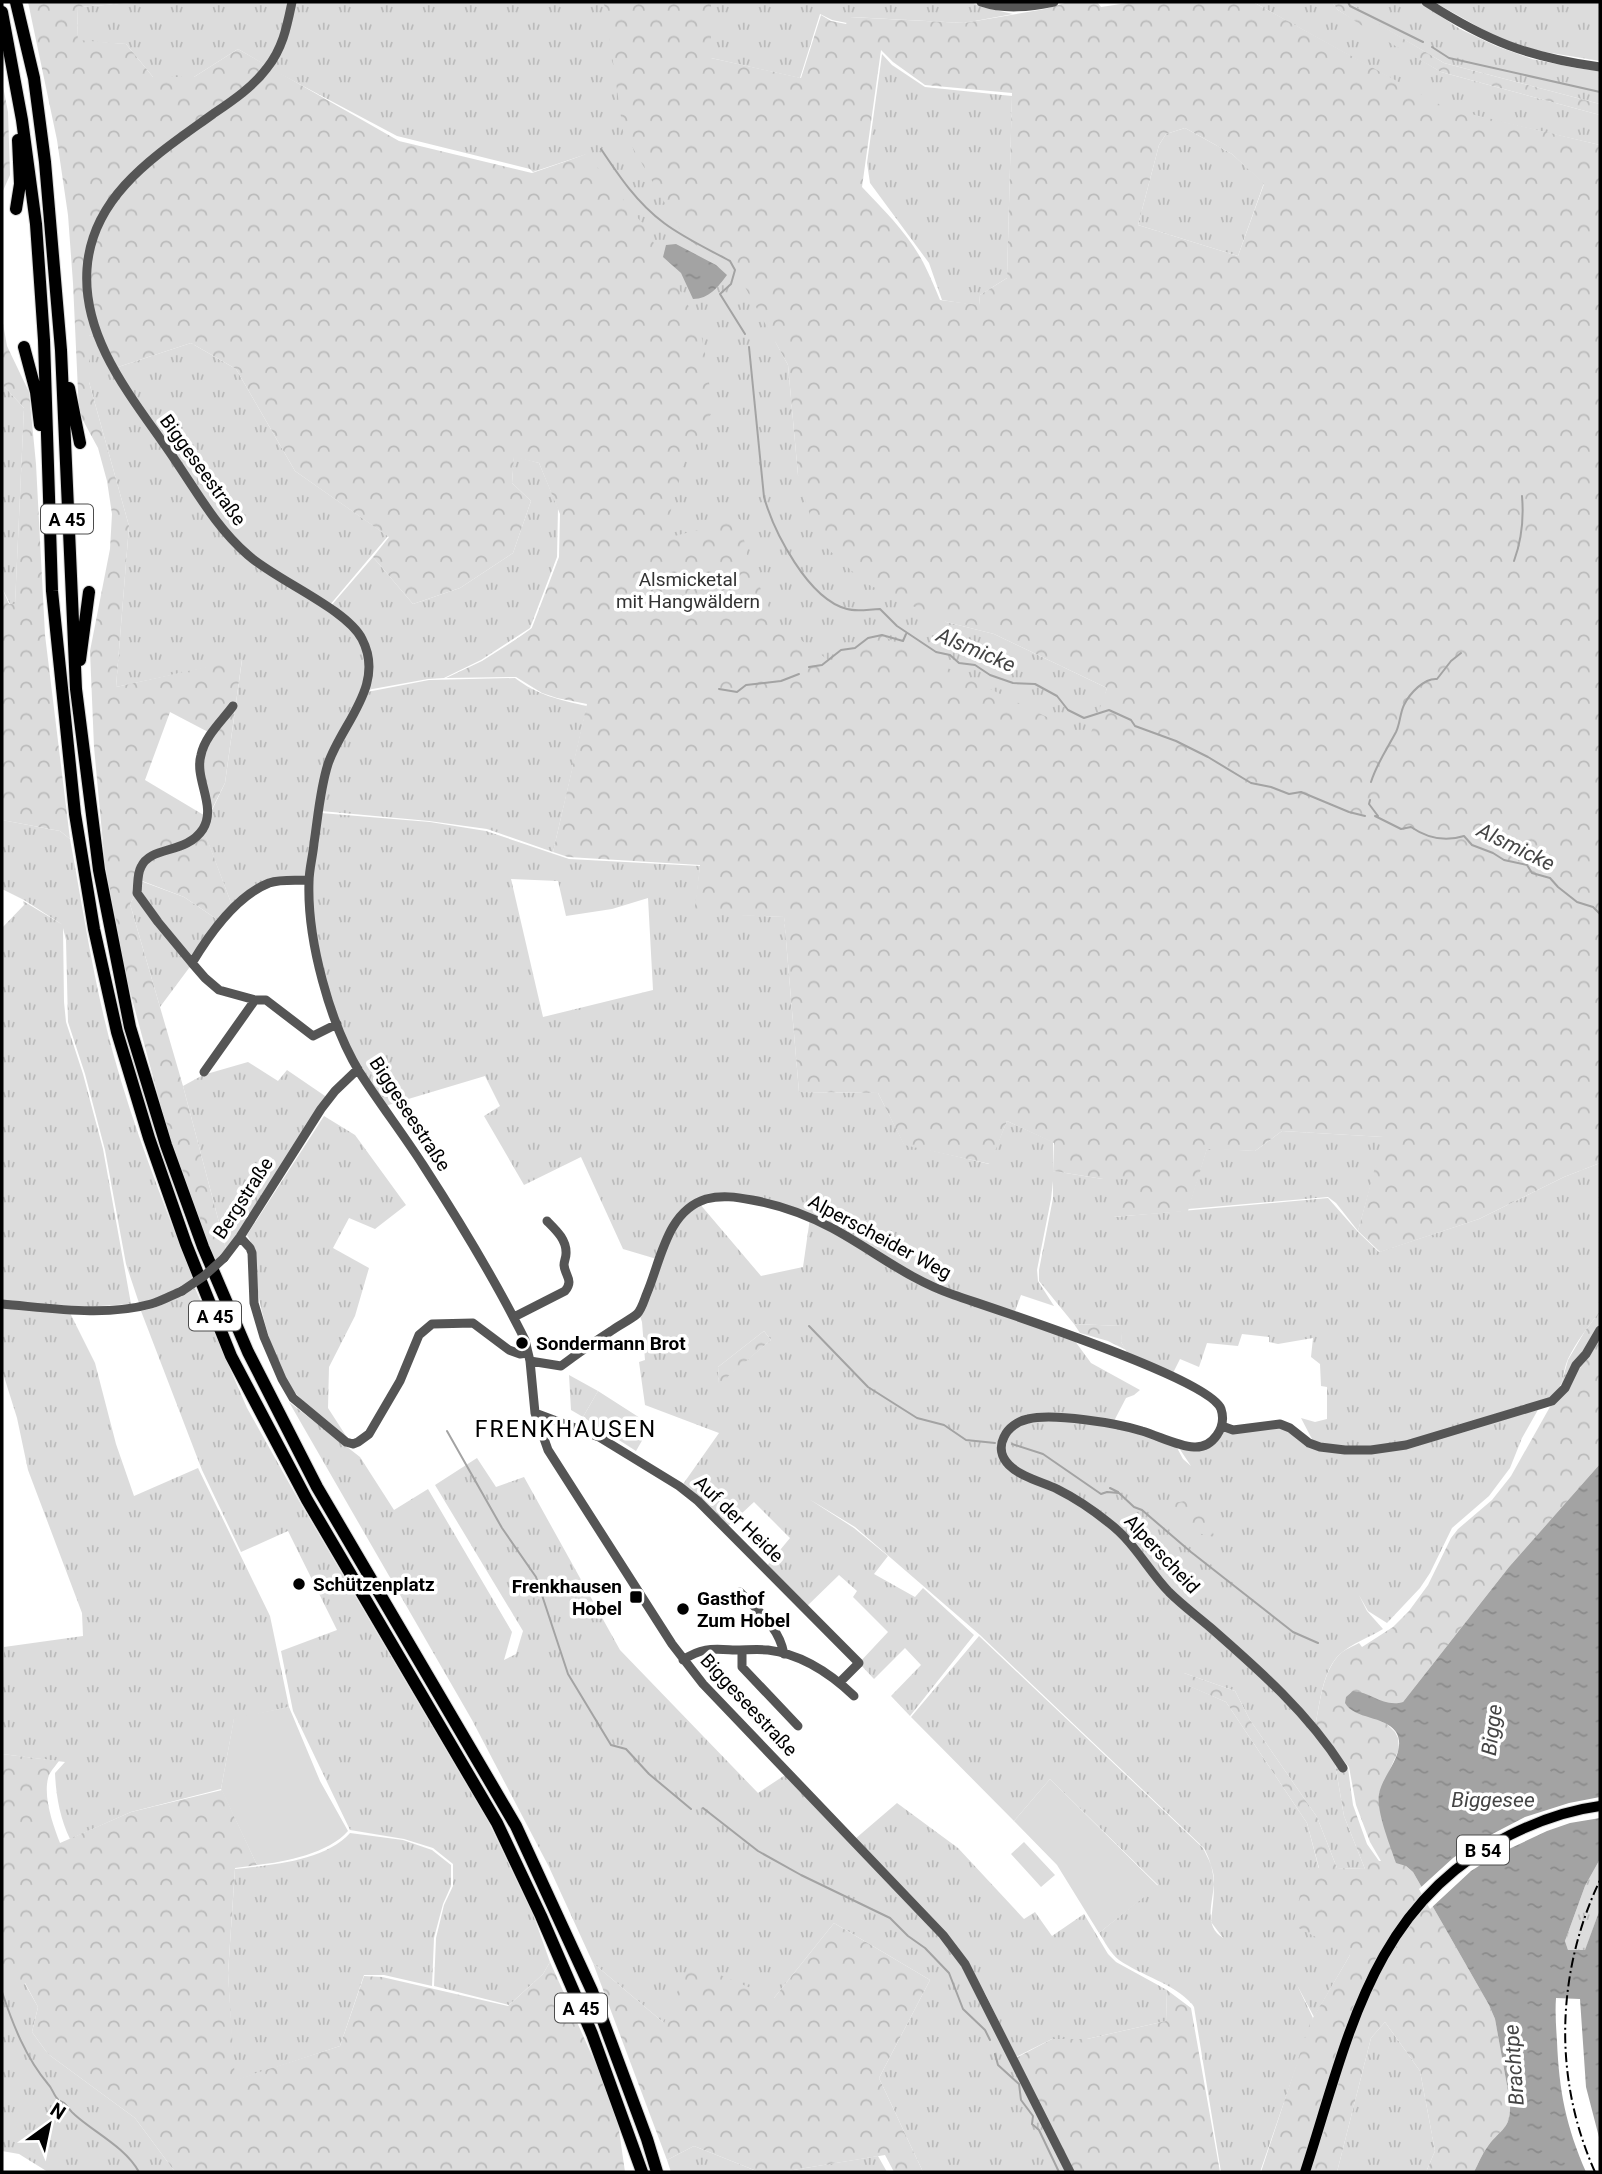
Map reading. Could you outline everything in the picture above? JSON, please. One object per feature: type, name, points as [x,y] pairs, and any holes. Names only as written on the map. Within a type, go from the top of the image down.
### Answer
[{"type":"highway","name":"A 45","points":[[16,2],[34,78],[45,162],[61,350],[76,688],[99,870],[130,1027],[166,1145],[203,1247],[248,1352],[317,1487],[516,1826],[592,1991],[657,2172]]},
{"type":"highway","name":"A 45","points":[[2,12],[30,171],[40,278],[47,398],[52,591],[75,814],[94,929],[117,1032],[149,1138],[186,1244],[232,1356],[307,1500],[497,1823],[592,2034],[642,2172]]},
{"type":"highway","points":[[16,209],[20,184],[18,136],[22,120]]},
{"type":"highway","points":[[24,347],[36,392],[47,455]]},
{"type":"highway","points":[[61,350],[80,443]]},
{"type":"highway","points":[[76,688],[89,593]]},
{"type":"highway","points":[[618,2101],[620,2125],[633,2172]]},
{"type":"main road","name":"B 54","points":[[1305,2172],[1351,2024],[1374,1973],[1414,1910],[1433,1890],[1476,1854],[1526,1827],[1553,1817],[1600,1806]]},
{"type":"street","name":"Biggeseestraße","points":[[292,2],[283,43],[266,70],[244,92],[151,159],[121,187],[101,216],[87,267],[87,292],[100,342],[129,394],[207,510],[248,556],[329,607],[360,634],[367,649],[370,666],[366,691],[328,764],[309,880],[310,918],[318,966],[337,1024],[358,1069],[458,1220],[514,1317],[525,1340],[535,1413],[548,1450],[683,1660],[943,1935],[965,1964],[1070,2172]]},
{"type":"street","points":[[981,2],[1009,7],[1054,2]]},
{"type":"street","points":[[1426,2],[1461,24],[1502,44],[1535,55],[1600,66]]},
{"type":"street","points":[[233,706],[206,742],[201,755],[199,765],[208,817],[203,828],[189,844],[146,859],[139,869],[137,893],[192,963],[219,990],[255,1000],[266,1000],[313,1037],[337,1024]]},
{"type":"street","points":[[192,963],[201,947],[243,899],[269,884],[309,880]]},
{"type":"street","points":[[204,1072],[255,1000]]},
{"type":"street","name":"Bergstraße","points":[[2,1304],[105,1310],[152,1303],[182,1291],[224,1258],[321,1109],[358,1069]]},
{"type":"street","name":"Alperscheider Weg","points":[[240,1237],[252,1253],[254,1303],[264,1337],[282,1379],[293,1398],[346,1442],[353,1444],[369,1434],[397,1388],[419,1335],[432,1324],[472,1323],[509,1350],[561,1366],[639,1312],[670,1231],[681,1214],[700,1201],[720,1196],[760,1202],[806,1216],[834,1229],[940,1290],[1161,1371],[1213,1398],[1220,1405],[1222,1426]]},
{"type":"street","points":[[514,1317],[565,1291],[569,1286],[570,1281],[564,1265],[566,1246],[558,1232],[547,1221]]},
{"type":"street","points":[[1222,1426],[1233,1430],[1280,1424],[1290,1428],[1309,1443],[1332,1450],[1371,1450],[1406,1445],[1552,1401],[1565,1388],[1576,1365],[1600,1330]]},
{"type":"street","name":"Auf der Heide","points":[[535,1413],[599,1437],[679,1486],[715,1516],[859,1663],[839,1682]]},
{"type":"street","name":"Alperscheid","points":[[1222,1426],[1212,1440],[1195,1447],[1108,1423],[1031,1418],[1009,1429],[1003,1439],[1001,1453],[1015,1470],[1065,1493],[1123,1534],[1171,1594],[1296,1707],[1343,1768]]},
{"type":"street","points":[[740,1592],[772,1625],[778,1634],[784,1654]]},
{"type":"street","points":[[683,1660],[701,1650],[769,1650],[796,1657],[839,1682],[854,1696]]},
{"type":"street","points":[[742,1650],[742,1667],[798,1726]]},
{"type":"green space","points":[[28,2],[147,2],[77,7],[78,40],[126,44],[153,77],[194,77],[238,49],[399,141],[532,173],[587,154],[645,227],[699,325],[705,353],[713,411],[687,452],[663,539],[740,519],[748,560],[775,621],[831,662],[881,635],[1053,720],[1052,726],[1088,741],[1107,688],[994,634],[946,622],[865,583],[817,539],[798,475],[788,365],[740,278],[684,236],[623,131],[603,2],[711,2],[711,58],[801,78],[821,15],[831,21],[846,24],[850,17],[964,23],[1045,9],[1068,2],[1097,2],[1101,7],[1134,2],[1253,2],[1446,108],[1600,145],[1600,1163],[1564,1177],[1479,1219],[1380,1252],[1358,1231],[1383,1137],[1282,1131],[1255,1151],[1207,1149],[1188,1211],[1113,1217],[1130,1179],[1103,1179],[1053,1171],[1054,1143],[1007,1121],[990,1164],[904,1145],[878,1093],[799,1092],[784,917],[694,914],[700,865],[568,857],[553,852],[587,704],[542,693],[516,677],[446,678],[482,661],[531,630],[559,557],[560,514],[539,463],[514,457],[512,483],[531,501],[513,553],[460,588],[413,604],[373,557],[389,537],[295,471],[236,369],[191,343],[115,368],[100,340],[89,335],[89,382],[129,526],[116,687],[242,659],[225,783],[208,817],[200,765],[212,734],[170,712],[145,780],[207,817],[203,828],[233,908],[221,922],[184,897],[137,879],[136,893],[130,904],[183,1086],[226,1249],[214,1263],[171,1144],[127,980],[105,865],[94,747],[90,651],[110,549],[112,514],[98,448],[79,413],[68,215],[57,140]],"holes":[[[881,50],[925,85],[1012,93],[1007,278],[980,295],[979,305],[940,300],[911,243],[862,187]],[[1185,128],[1232,154],[1264,184],[1238,256],[1138,225],[1159,145],[1166,134]]]},
{"type":"green space","points":[[147,2],[290,2],[282,43],[267,66],[238,49],[194,77],[153,77],[126,44],[78,41],[77,7]]},
{"type":"green space","name":"Alsmicketal mit Hangwäldern","points":[[293,2],[704,2],[694,63],[776,343],[788,365],[798,475],[946,622],[994,634],[1107,688],[1105,695],[1523,846],[800,674],[507,646],[532,628],[554,593],[567,515],[384,137],[514,181],[587,154],[533,172],[530,169],[397,136],[269,68]]},
{"type":"green space","points":[[711,2],[971,2],[1013,14],[964,23],[851,17],[847,23],[820,14],[800,78],[711,58]]},
{"type":"green space","points":[[1253,2],[1332,2],[1338,10],[1441,72],[1600,115],[1600,145],[1446,109]]},
{"type":"green space","points":[[1332,2],[1349,2],[1377,23],[1444,63],[1600,104],[1600,115],[1441,72],[1378,36],[1338,10]]},
{"type":"green space","points":[[1349,2],[1419,2],[1460,29],[1496,46],[1532,59],[1600,71],[1600,104],[1444,63],[1376,23]]},
{"type":"green space","points":[[1434,2],[1600,2],[1600,61],[1539,51],[1500,39]]},
{"type":"green space","points":[[882,54],[892,65],[925,87],[1012,96],[1007,278],[980,295],[979,306],[942,300],[929,263],[870,183],[867,163]]},
{"type":"green space","points":[[2,81],[8,112],[10,175],[2,193]]},
{"type":"green space","points":[[1185,128],[1232,154],[1264,183],[1238,256],[1138,225],[1159,145],[1166,134]]},
{"type":"green space","points":[[2,318],[7,346],[29,392],[36,464],[45,635],[70,839],[60,831],[2,820],[2,588],[9,604],[15,604],[24,408],[2,384]]},
{"type":"green space","points":[[89,335],[97,338],[227,537],[328,609],[358,635],[366,650],[364,691],[327,764],[307,876],[278,880],[233,908],[203,829],[225,783],[242,660],[116,687],[129,526],[89,382]]},
{"type":"green space","points":[[191,343],[236,369],[295,471],[388,536],[329,606],[269,570],[229,536],[115,368]]},
{"type":"green space","points":[[2,384],[24,408],[15,605],[10,604],[2,588]]},
{"type":"green space","points":[[514,456],[539,463],[558,508],[557,557],[530,628],[481,660],[444,678],[367,690],[368,649],[330,607],[373,557],[413,604],[460,588],[513,553],[531,501],[512,483]]},
{"type":"green space","points":[[515,678],[540,693],[587,706],[553,852],[487,829],[321,811],[330,764],[367,692],[429,680]]},
{"type":"green space","points":[[321,813],[430,822],[486,831],[569,859],[700,866],[695,913],[784,917],[799,1092],[878,1093],[904,1144],[989,1164],[1007,1121],[1053,1142],[1053,1171],[1103,1179],[1131,1179],[1114,1217],[1328,1198],[1379,1252],[1479,1219],[1564,1177],[1600,1163],[1600,1311],[1575,1346],[1568,1359],[1561,1385],[1549,1399],[1404,1443],[1343,1449],[1314,1443],[1301,1418],[1315,1422],[1327,1419],[1327,1387],[1321,1386],[1320,1364],[1311,1357],[1313,1338],[1278,1344],[1269,1342],[1269,1337],[1242,1334],[1238,1346],[1207,1343],[1199,1367],[1180,1359],[1173,1373],[1128,1354],[1121,1342],[1122,1326],[1074,1324],[1039,1281],[1053,1198],[1053,1181],[1037,1270],[1038,1281],[1054,1306],[1021,1295],[1014,1314],[941,1289],[806,1215],[720,1195],[680,1213],[660,1260],[623,1249],[581,1157],[524,1185],[484,1116],[500,1106],[485,1076],[385,1106],[358,1065],[339,1023],[319,965],[310,880]],"holes":[[[511,879],[558,881],[566,916],[612,909],[648,898],[653,990],[543,1017]]]},
{"type":"green space","points":[[2,820],[60,831],[70,839],[94,973],[121,1082],[160,1195],[193,1279],[154,1299],[139,1303],[126,1264],[105,1150],[68,1022],[66,940],[63,928],[66,1022],[103,1149],[131,1304],[69,1308],[2,1302],[2,928],[24,905],[23,901],[63,925],[24,900],[2,889]]},
{"type":"green space","points":[[138,880],[184,897],[221,922],[192,961],[145,904]]},
{"type":"green space","points":[[136,893],[192,964],[160,1007],[130,904]]},
{"type":"green space","points":[[248,1062],[278,1081],[287,1070],[328,1098],[239,1236],[226,1249],[183,1086],[203,1075]]},
{"type":"green space","points":[[324,1116],[355,1135],[406,1205],[375,1229],[349,1218],[333,1248],[369,1268],[355,1316],[329,1367],[328,1408],[348,1439],[304,1403],[285,1376],[265,1323],[259,1298],[255,1258],[247,1235]]},
{"type":"green space","points":[[1282,1131],[1384,1137],[1358,1231],[1328,1197],[1188,1209],[1207,1148],[1255,1151]]},
{"type":"green space","points":[[699,1203],[761,1276],[803,1267],[810,1218],[901,1271],[1072,1337],[1091,1363],[1140,1390],[1126,1398],[1114,1421],[1030,1416],[1012,1423],[999,1455],[1114,1530],[1143,1564],[1297,1708],[1333,1752],[1344,1816],[1365,1869],[1337,1868],[1317,1817],[1250,1720],[1235,1691],[1184,1673],[1185,1684],[1226,1702],[1307,1823],[1319,1869],[1350,1955],[1314,2017],[1297,1985],[1313,2018],[1260,2172],[1221,2172],[1192,2004],[1167,1985],[1119,1960],[1099,1933],[1158,1885],[1050,1779],[1014,1821],[911,1717],[979,1636],[1203,1848],[1210,1863],[1204,1848],[980,1635],[855,1527],[809,1499],[854,1528],[888,1556],[874,1574],[915,1597],[923,1588],[974,1635],[910,1716],[891,1696],[921,1665],[905,1648],[874,1679],[859,1663],[888,1632],[853,1597],[857,1591],[839,1575],[804,1609],[766,1567],[790,1538],[754,1502],[727,1527],[681,1487],[719,1433],[645,1405],[639,1362],[645,1360],[639,1313],[671,1232]],"holes":[[[764,1331],[771,1340],[719,1383],[718,1367]]]},
{"type":"green space","points":[[195,1288],[247,1408],[489,1823],[534,1917],[550,1962],[543,1974],[509,2005],[434,1986],[436,1938],[444,1905],[453,1886],[453,1864],[433,1848],[404,1839],[350,1830],[293,1711],[281,1651],[337,1630],[288,1531],[241,1552],[202,1470],[141,1311],[154,1308]]},
{"type":"green space","points":[[2,1306],[69,1311],[95,1363],[116,1444],[134,1496],[198,1468],[270,1616],[289,1707],[234,1719],[221,1789],[131,1812],[70,1839],[61,1815],[55,1773],[65,1762],[2,1754],[4,1647],[83,1636],[82,1613],[28,1470],[17,1418],[2,1370]]},
{"type":"green space","points":[[1600,1311],[1600,1464],[1509,1567],[1403,1702],[1390,1705],[1380,1701],[1387,1724],[1398,1738],[1399,1749],[1379,1794],[1406,1866],[1413,1872],[1495,2019],[1510,2102],[1509,2118],[1505,2127],[1486,2149],[1474,2172],[1426,2172],[1435,2151],[1420,2071],[1385,2022],[1371,2038],[1337,2172],[1261,2172],[1310,2023],[1350,1955],[1293,1925],[1306,1870],[1319,1868],[1307,1823],[1226,1702],[1184,1684],[1184,1673],[1235,1691],[1250,1720],[1317,1817],[1337,1868],[1365,1869],[1344,1816],[1333,1752],[1348,1768],[1353,1805],[1367,1844],[1381,1861],[1370,1842],[1356,1805],[1349,1767],[1315,1727],[1325,1679],[1334,1661],[1342,1653],[1359,1643],[1362,1647],[1393,1627],[1409,1611],[1428,1585],[1451,1538],[1492,1500],[1511,1476],[1560,1389],[1568,1360]]},
{"type":"green space","points":[[1074,1324],[1123,1326],[1121,1342],[1126,1350],[1108,1341],[1080,1333]]},
{"type":"green space","points":[[764,1331],[771,1340],[719,1384],[718,1367]]},
{"type":"green space","points":[[569,1375],[598,1391],[583,1417],[571,1410]]},
{"type":"green space","points":[[598,1391],[651,1425],[636,1451],[583,1417]]},
{"type":"green space","points":[[289,1402],[360,1457],[394,1510],[428,1489],[512,1632],[504,1660],[516,1654],[523,1631],[435,1485],[477,1458],[496,1487],[524,1477],[620,1650],[758,1793],[785,1775],[941,1937],[962,1967],[1066,2172],[923,2172],[879,2078],[930,1980],[834,1923],[774,1998],[664,2023],[593,1963],[549,1867],[472,1720]]},
{"type":"green space","points":[[1539,1408],[1522,1438],[1510,1468],[1489,1496],[1452,1528],[1420,1588],[1387,1623],[1368,1611],[1359,1595],[1367,1611],[1383,1629],[1350,1647],[1334,1661],[1323,1688],[1315,1727],[1173,1596],[1120,1527],[1011,1463],[1004,1452],[1010,1430],[1021,1423],[1041,1419],[1108,1424],[1175,1444],[1183,1459],[1191,1466],[1177,1445],[1195,1450],[1226,1430],[1277,1425],[1308,1443],[1378,1453]]},
{"type":"green space","points":[[1207,1501],[1214,1537],[1185,1530],[1181,1521],[1167,1512],[1168,1504]]},
{"type":"green space","points":[[289,1707],[320,1781],[348,1831],[340,1839],[318,1851],[280,1862],[257,1865],[221,1789],[234,1718]]},
{"type":"green space","points":[[2,1754],[59,1761],[49,1775],[47,1792],[49,1810],[60,1843],[131,1812],[222,1790],[257,1865],[235,1868],[228,1973],[235,2080],[340,2046],[364,1976],[382,1977],[508,2006],[543,1974],[550,1962],[616,2109],[625,2172],[175,2172],[135,2118],[48,2054],[32,2032],[38,2007],[25,1983],[2,1989]]},
{"type":"green space","points":[[1050,1779],[1158,1886],[1099,1933],[1057,1865],[1014,1821]]},
{"type":"green space","points":[[897,1803],[958,1848],[1024,1919],[1035,1912],[1052,1936],[1084,1914],[1108,1954],[1116,1962],[1167,1990],[1166,2021],[1087,2039],[1052,2039],[1016,2057],[967,1963],[855,1839]]},
{"type":"green space","points":[[350,1833],[403,1840],[432,1850],[451,1865],[451,1886],[434,1938],[432,1986],[384,1975],[364,1975],[340,2046],[234,2081],[228,1973],[235,1869],[312,1856],[327,1850]]},
{"type":"green space","points":[[1024,1842],[1055,1875],[1041,1887],[1011,1854]]},
{"type":"green space","points":[[1600,1859],[1600,1909],[1585,1951],[1568,1950],[1565,1941],[1585,1886]]},
{"type":"green space","points":[[834,1923],[930,1980],[879,2078],[923,2172],[894,2172],[885,2155],[781,2172],[759,2172],[694,2146],[667,2160],[593,1963],[664,2023],[690,1962],[774,1998]]},
{"type":"green space","points":[[24,1982],[38,2007],[32,2032],[48,2054],[135,2118],[175,2172],[48,2172],[19,2154],[2,2151],[2,1987]]},
{"type":"green space","points":[[1167,1990],[1191,2008],[1220,2172],[1073,2172],[1016,2058],[1052,2039],[1087,2039],[1166,2021]]},
{"type":"green space","points":[[1385,2022],[1420,2071],[1435,2151],[1426,2172],[1337,2172],[1371,2038]]},
{"type":"green space","points":[[694,2146],[759,2172],[671,2172],[667,2160]]},
{"type":"green space","points":[[878,2156],[887,2172],[781,2172]]},
{"type":"water","points":[[676,244],[716,265],[727,275],[708,295],[693,299],[681,273],[663,257],[666,245]]},
{"type":"water","name":"Biggesee","points":[[1600,1464],[1600,1859],[1585,1886],[1565,1941],[1568,1950],[1585,1950],[1600,1909],[1600,2141],[1586,2087],[1580,1999],[1556,1998],[1562,2092],[1573,2139],[1586,2172],[1474,2172],[1486,2149],[1505,2127],[1510,2111],[1495,2019],[1413,1872],[1396,1863],[1390,1847],[1381,1819],[1379,1794],[1397,1755],[1399,1740],[1396,1732],[1384,1723],[1350,1708],[1345,1703],[1346,1697],[1353,1691],[1390,1703],[1403,1702],[1509,1567]]},
{"type":"pier","points":[[1600,1797],[1600,1818],[1570,1823],[1547,1831],[1496,1855],[1471,1871],[1430,1909],[1419,1889],[1453,1858],[1477,1842],[1525,1817],[1569,1803]]},
{"type":"waterway","points":[[1348,2],[1350,6],[1423,42]]},
{"type":"waterway","points":[[1432,47],[1449,58],[1600,92]]},
{"type":"waterway","name":"Alsmicke","points":[[601,149],[629,189],[654,215],[680,234],[730,261],[735,270],[731,284],[720,294],[745,334]]},
{"type":"waterway","name":"Alsmicke","points":[[749,347],[764,497],[784,545],[795,562],[806,578],[833,603],[851,610],[880,609],[897,626],[936,652],[950,655],[959,663],[975,665],[990,675],[1013,683],[1035,684],[1057,696],[1068,710],[1084,718],[1109,710],[1131,720],[1135,726],[1176,741],[1208,757],[1251,783],[1289,794],[1301,792],[1365,816]]},
{"type":"waterway","points":[[1514,561],[1522,529],[1522,496]]},
{"type":"waterway","points":[[809,667],[822,665],[841,650],[855,648],[868,638],[882,635],[903,641],[906,634]]},
{"type":"waterway","points":[[1371,782],[1396,732],[1403,708],[1410,696],[1422,684],[1437,679],[1461,653]]},
{"type":"waterway","points":[[719,689],[737,692],[746,685],[781,681],[799,674]]},
{"type":"waterway","points":[[1370,800],[1369,804],[1378,816]]},
{"type":"waterway","name":"Alsmicke","points":[[1375,816],[1401,829],[1411,827],[1436,838],[1464,836],[1472,845],[1504,860],[1527,865],[1532,873],[1550,878],[1577,902],[1593,907],[1600,914]]},
{"type":"waterway","points":[[809,1326],[868,1387],[917,1418],[944,1425],[966,1440],[995,1443]]},
{"type":"waterway","points":[[447,1431],[502,1528],[536,1577],[568,1674],[611,1745],[626,1749],[649,1774],[691,1809]]},
{"type":"waterway","points":[[1012,1444],[1043,1454],[1101,1494],[1119,1493],[1293,1632],[1318,1643]]},
{"type":"waterway","points":[[1110,1488],[1118,1492]]},
{"type":"waterway","points":[[703,1808],[758,1851],[890,1918],[949,1973],[963,2009],[985,2030],[990,2040]]},
{"type":"waterway","points":[[2,1992],[27,2052],[57,2099],[126,2155],[139,2172]]},
{"type":"waterway","points":[[995,2054],[998,2065],[1019,2084],[1021,2100],[1033,2116],[1032,2124],[1039,2130],[1059,2172]]},
{"type":"railway","points":[[1595,2172],[1581,2136],[1572,2100],[1565,2026],[1568,1988],[1575,1952],[1585,1915],[1600,1880]]},
{"type":"place","name":"Sondermann Brot","points":[[522,1343]]},
{"type":"place","name":"Schützenplatz","points":[[299,1584]]},
{"type":"place","name":"Frenkhausen Hobel","points":[[636,1597]]},
{"type":"place","name":"Gasthof Zum Hobel","points":[[683,1609]]},
{"type":"district","name":"FRENKHAUSEN","points":[[566,1429]]},
{"type":"water label","name":"Bigge","points":[[1492,1730]]},
{"type":"water label","name":"Brachtpe","points":[[1514,2065]]}]
